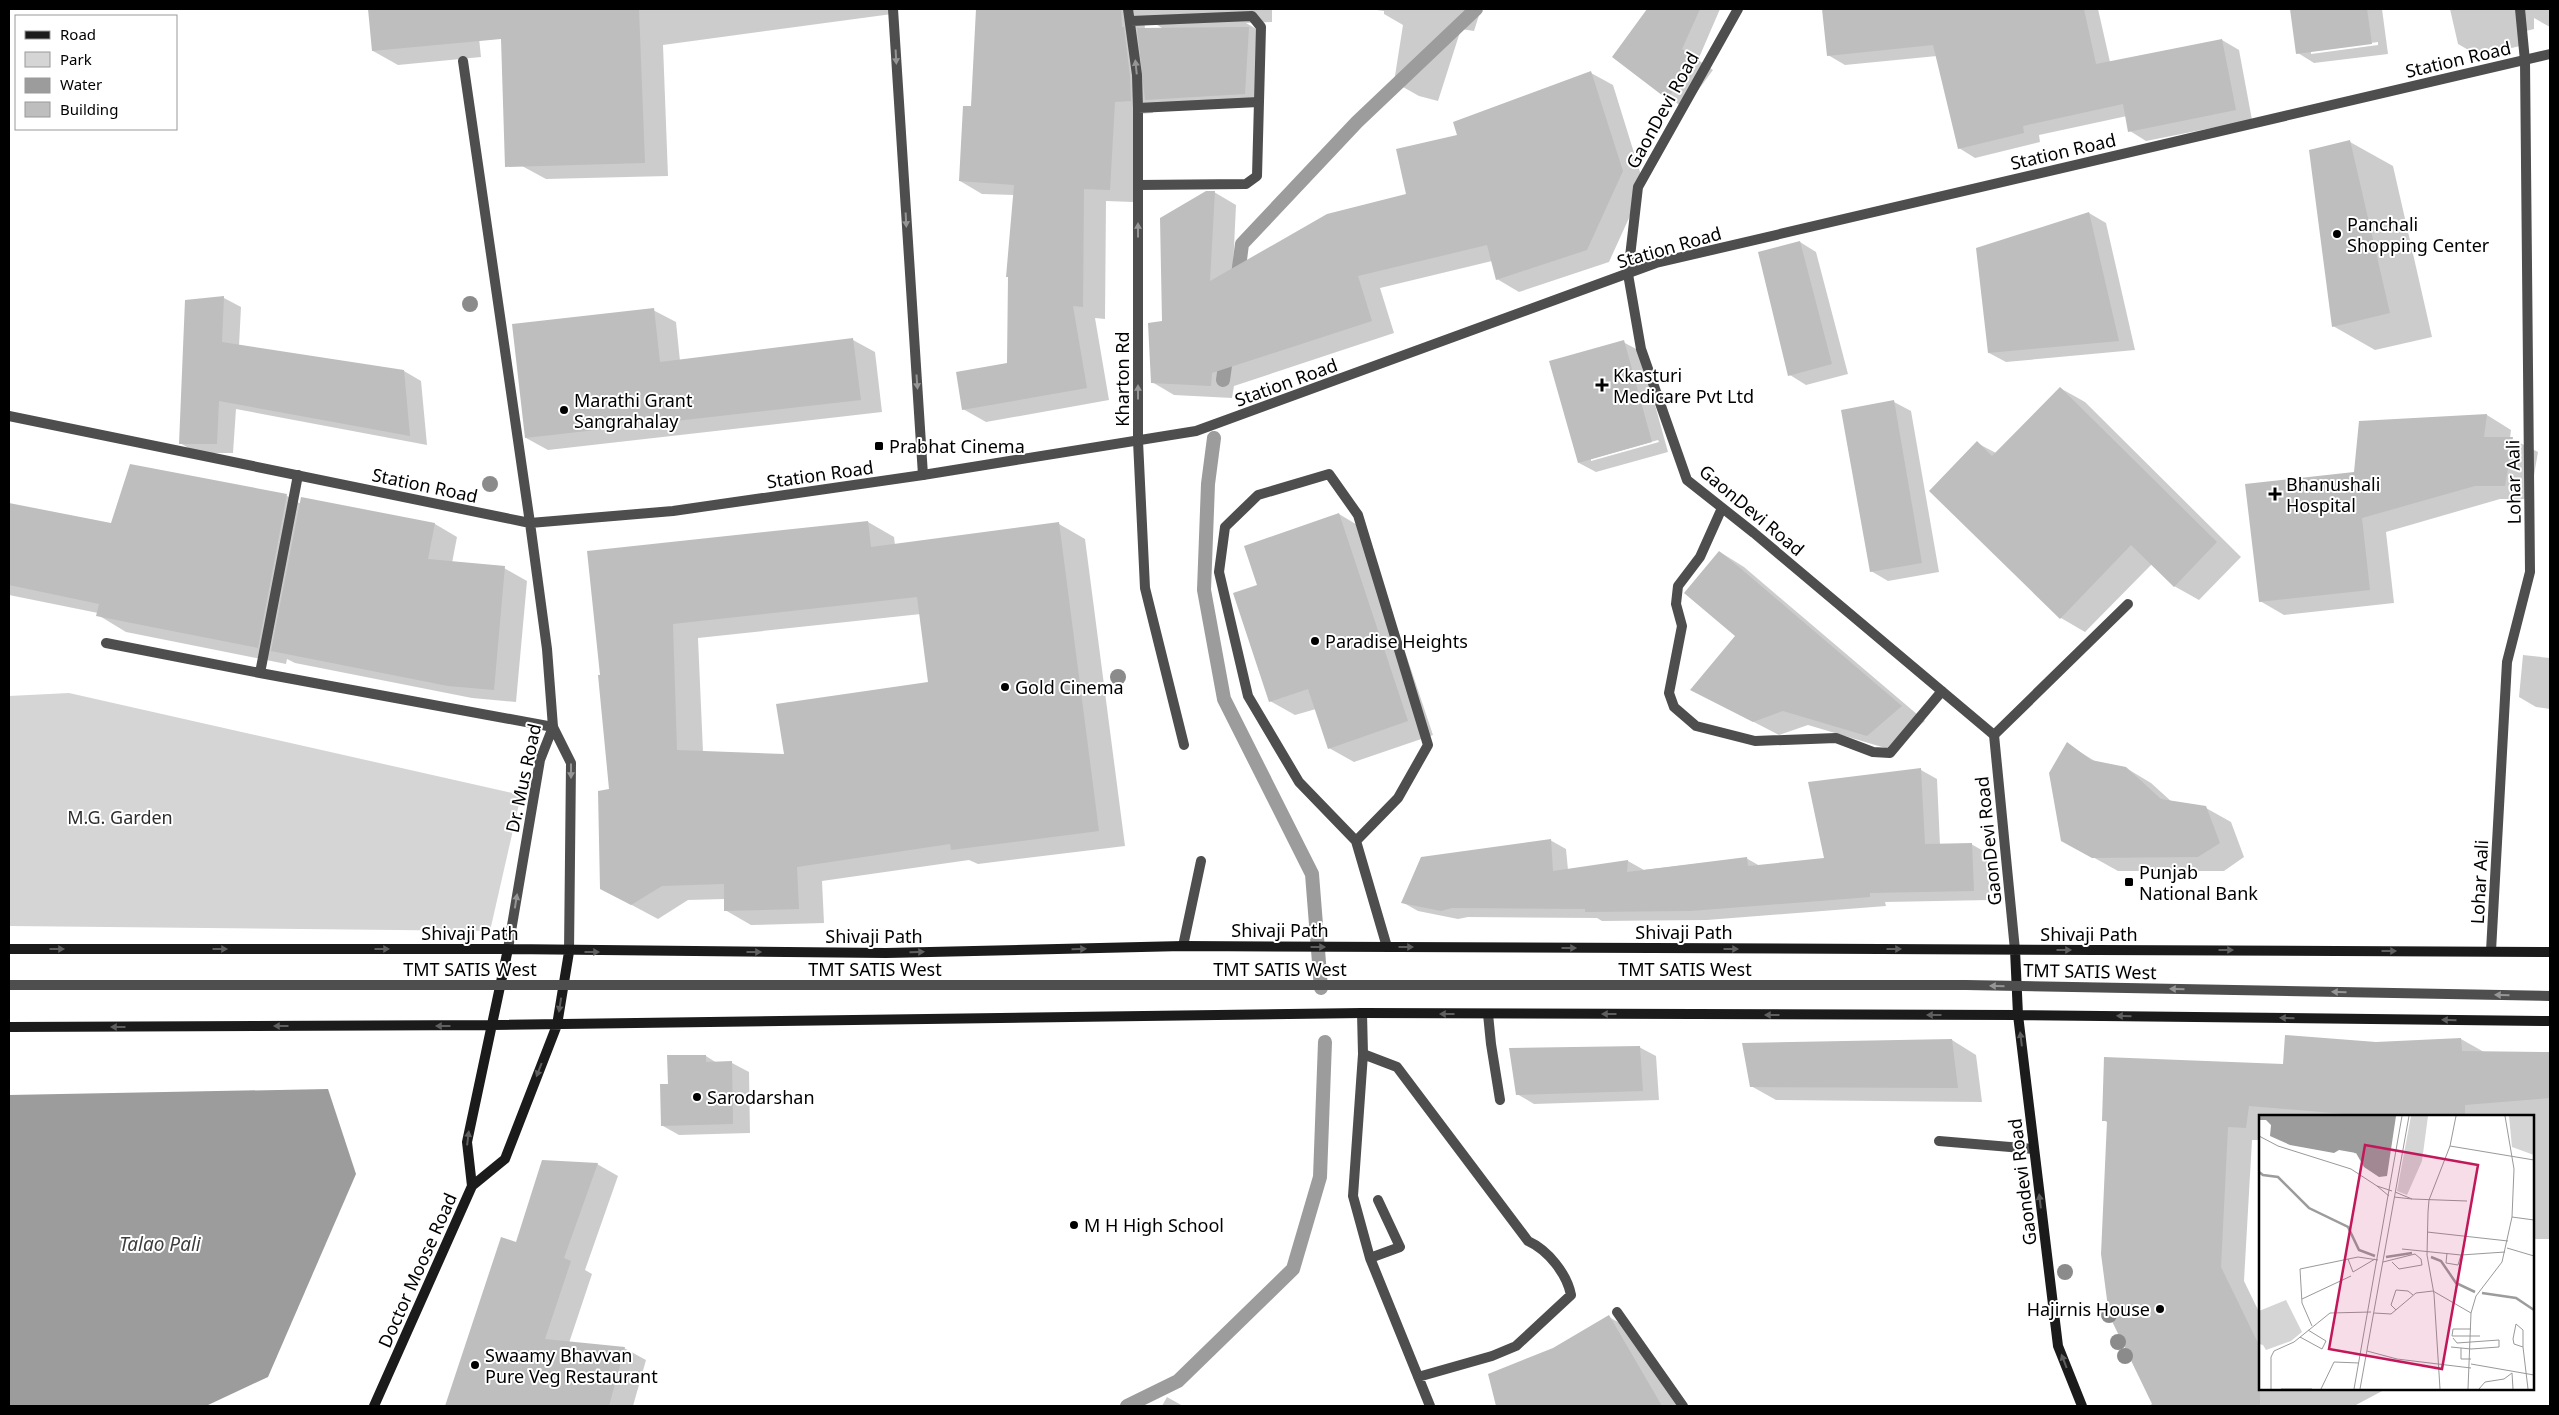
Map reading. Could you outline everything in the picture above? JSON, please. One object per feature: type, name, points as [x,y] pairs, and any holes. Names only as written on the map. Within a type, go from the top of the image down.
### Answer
[{"type":"main road","name":"Shivaji Path","points":[[9,949],[508,949],[569,952],[886,953],[1184,946],[2550,952]]},
{"type":"main road","name":"Doctor Moose Road","points":[[374,1406],[472,1186],[467,1142],[508,949]]},
{"type":"main road","name":"Gaondevi Road","points":[[2015,950],[2018,1015],[2058,1346],[2082,1406]]},
{"type":"main road","points":[[472,1186],[505,1159],[557,1025],[569,952]]},
{"type":"main road","points":[[9,1027],[557,1025],[1362,1013],[2018,1015],[2550,1021]]},
{"type":"street","points":[[893,9],[923,475]]},
{"type":"street","name":"Kharton Rd","points":[[1128,9],[1131,21],[1138,108],[1138,441],[1145,588],[1184,745]]},
{"type":"street","name":"GaonDevi Road","points":[[1738,9],[1638,187],[1628,274],[1641,349],[1687,480],[1754,533],[1994,735],[2015,950]]},
{"type":"street","name":"Lohar Aali","points":[[2491,951],[2506,662],[2530,572],[2525,61],[2520,9]]},
{"type":"street","points":[[1131,21],[1252,16],[1261,27],[1257,176],[1246,184],[1138,185]]},
{"type":"street","name":"Station Road","points":[[9,416],[530,523],[674,511],[923,475],[1196,432],[1628,274],[1675,259],[2550,54]]},
{"type":"street","name":"Dr. Mus Road","points":[[463,61],[530,523],[547,649],[553,727],[540,760],[508,949]]},
{"type":"street","points":[[1138,108],[1258,102]]},
{"type":"street","points":[[1356,841],[1398,798],[1428,745],[1358,515],[1329,474],[1258,495],[1225,526],[1219,572],[1248,696],[1299,782],[1356,841],[1387,947]]},
{"type":"street","points":[[260,673],[298,475]]},
{"type":"street","points":[[1722,508],[1700,557],[1678,586],[1676,604],[1682,626],[1669,693],[1674,707],[1696,726],[1755,741],[1836,738],[1873,752],[1890,753],[1942,691]]},
{"type":"street","points":[[1994,735],[2128,604]]},
{"type":"street","points":[[106,642],[260,673],[553,727],[571,763],[569,952]]},
{"type":"street","points":[[1184,946],[1200,861]]},
{"type":"street","name":"TMT SATIS West","points":[[9,985],[1966,985],[2550,996]]},
{"type":"street","points":[[1362,1013],[1363,1054],[1353,1196],[1370,1258],[1430,1406]]},
{"type":"street","points":[[1488,1014],[1490,1044],[1500,1100]]},
{"type":"street","points":[[1363,1054],[1397,1067],[1528,1241],[1540,1246],[1568,1281],[1570,1288],[1571,1295],[1516,1346],[1492,1356],[1418,1377]]},
{"type":"street","points":[[1939,1141],[2034,1149]]},
{"type":"street","points":[[1370,1258],[1400,1246],[1378,1200]]},
{"type":"street","points":[[1617,1312],[1683,1406]]},
{"type":"green space","name":"M.G. Garden","points":[[69,693],[521,795],[490,931],[9,926],[9,696]]},
{"type":"water","name":"Talao Pali","points":[[328,1089],[356,1174],[268,1377],[206,1406],[9,1406],[9,1095]]},
{"type":"building","points":[[368,9],[639,9],[645,163],[505,167],[501,39],[372,51]]},
{"type":"building","points":[[976,9],[1121,9],[1130,76],[1131,101],[1115,102],[1110,190],[1084,189],[1083,307],[1073,306],[1087,388],[962,410],[956,372],[1007,363],[1008,277],[1006,277],[1014,185],[959,181],[963,106],[971,106]]},
{"type":"building","points":[[1647,9],[1700,9],[1682,49],[1697,60],[1667,99],[1612,57]]},
{"type":"building","points":[[1822,9],[2084,9],[2096,64],[2222,39],[2236,110],[2128,132],[2123,104],[2023,126],[2024,133],[1958,149],[1933,45],[1827,56]]},
{"type":"building","points":[[2290,9],[2367,9],[2372,44],[2296,54]]},
{"type":"building","points":[[1249,27],[1245,94],[1145,100],[1137,28]]},
{"type":"building","points":[[1591,71],[1623,171],[1587,250],[1496,280],[1487,245],[1358,276],[1372,321],[1212,373],[1211,386],[1151,383],[1148,323],[1162,321],[1160,218],[1206,191],[1215,191],[1210,281],[1327,214],[1406,194],[1396,149],[1457,135],[1453,122]]},
{"type":"building","name":"Panchali Shopping Center","points":[[2350,140],[2390,313],[2332,327],[2309,150]]},
{"type":"building","points":[[2089,212],[2119,341],[1988,353],[1976,248]]},
{"type":"building","points":[[1800,241],[1832,364],[1788,376],[1758,252]]},
{"type":"building","points":[[224,296],[222,342],[404,370],[410,436],[219,401],[217,444],[179,444],[185,300]]},
{"type":"building","points":[[654,308],[660,362],[853,338],[861,400],[525,438],[512,324]]},
{"type":"building","points":[[1624,340],[1652,442],[1578,463],[1549,361]]},
{"type":"building","points":[[2060,387],[2217,542],[2174,587],[2131,545],[2060,619],[1929,491],[1977,441],[1992,456]]},
{"type":"building","points":[[1894,400],[1922,563],[1870,572],[1841,410]]},
{"type":"building","points":[[2487,414],[2484,437],[2513,437],[2505,486],[2475,486],[2362,518],[2370,590],[2259,602],[2245,484],[2354,472],[2359,421]]},
{"type":"building","points":[[130,464],[287,494],[258,648],[96,616],[99,604],[9,585],[9,503],[111,523]]},
{"type":"building","points":[[301,497],[435,523],[428,559],[505,566],[494,690],[448,686],[271,651]]},
{"type":"building","name":"Paradise Heights","points":[[1339,513],[1408,721],[1328,749],[1308,689],[1269,702],[1233,593],[1257,585],[1244,546]]},
{"type":"building","points":[[868,521],[871,547],[1059,522],[1099,831],[951,850],[950,844],[797,867],[799,909],[724,911],[724,884],[662,886],[631,905],[600,889],[598,791],[609,789],[598,675],[600,675],[587,551]],"holes":[[[917,597],[928,682],[776,704],[784,754],[677,750],[673,624]]]},
{"type":"building","points":[[1719,551],[1902,706],[1867,736],[1783,711],[1753,722],[1690,690],[1735,636],[1684,593]]},
{"type":"building","points":[[2067,742],[2091,760],[2126,767],[2161,799],[2206,806],[2220,843],[2198,857],[2092,858],[2061,841],[2049,773]]},
{"type":"building","points":[[1921,768],[1925,844],[1972,843],[1974,891],[1870,893],[1870,897],[1690,911],[1585,912],[1585,909],[1452,908],[1441,911],[1401,903],[1421,857],[1551,839],[1553,871],[1628,860],[1627,872],[1747,857],[1748,866],[1824,858],[1808,782]]},
{"type":"building","points":[[2285,1035],[2376,1042],[2461,1038],[2462,1051],[2550,1052],[2550,1098],[2465,1105],[2465,1115],[2356,1115],[2249,1106],[2246,1128],[2228,1127],[2221,1267],[2259,1345],[2260,1406],[2153,1406],[2109,1315],[2101,1254],[2107,1121],[2102,1121],[2104,1057],[2283,1064]]},
{"type":"building","points":[[1952,1039],[1958,1088],[1750,1087],[1742,1043]]},
{"type":"building","points":[[1640,1046],[1643,1091],[1516,1095],[1509,1048]]},
{"type":"building","name":"Sarodarshan","points":[[667,1055],[706,1055],[706,1062],[732,1061],[733,1124],[661,1126],[660,1084],[668,1084]]},
{"type":"building","points":[[542,1160],[598,1163],[564,1258],[571,1261],[545,1339],[625,1347],[609,1406],[445,1406],[501,1237],[516,1242]]},
{"type":"building","points":[[1609,1315],[1662,1406],[1496,1406],[1488,1374],[1553,1348]]},
{"type":"waterway","points":[[1237,283],[1242,244],[1357,122],[1476,9]]},
{"type":"waterway","points":[[1223,380],[1227,351]]},
{"type":"waterway","points":[[1214,438],[1208,484],[1204,590],[1224,699],[1312,874],[1321,988]]},
{"type":"waterway","points":[[1127,1406],[1178,1381],[1293,1269],[1320,1177],[1325,1042]]},
{"type":"place","name":"Panchali Shopping Center","points":[[2337,234]]},
{"type":"place","name":"Kkasturi Medicare Pvt Ltd","points":[[1602,385]]},
{"type":"place","name":"Marathi Grant Sangrahalay","points":[[564,410]]},
{"type":"place","name":"Prabhat Cinema","points":[[879,446]]},
{"type":"place","name":"Bhanushali Hospital","points":[[2275,494]]},
{"type":"place","name":"Paradise Heights","points":[[1315,641]]},
{"type":"place","name":"Gold Cinema","points":[[1005,687]]},
{"type":"place","name":"Punjab National Bank","points":[[2129,882]]},
{"type":"place","name":"Sarodarshan","points":[[697,1097]]},
{"type":"place","name":"M H High School","points":[[1074,1225]]},
{"type":"place","name":"Hajirnis House","points":[[2160,1309]]},
{"type":"place","name":"Swaamy Bhavvan Pure Veg Restaurant","points":[[475,1365]]}]
